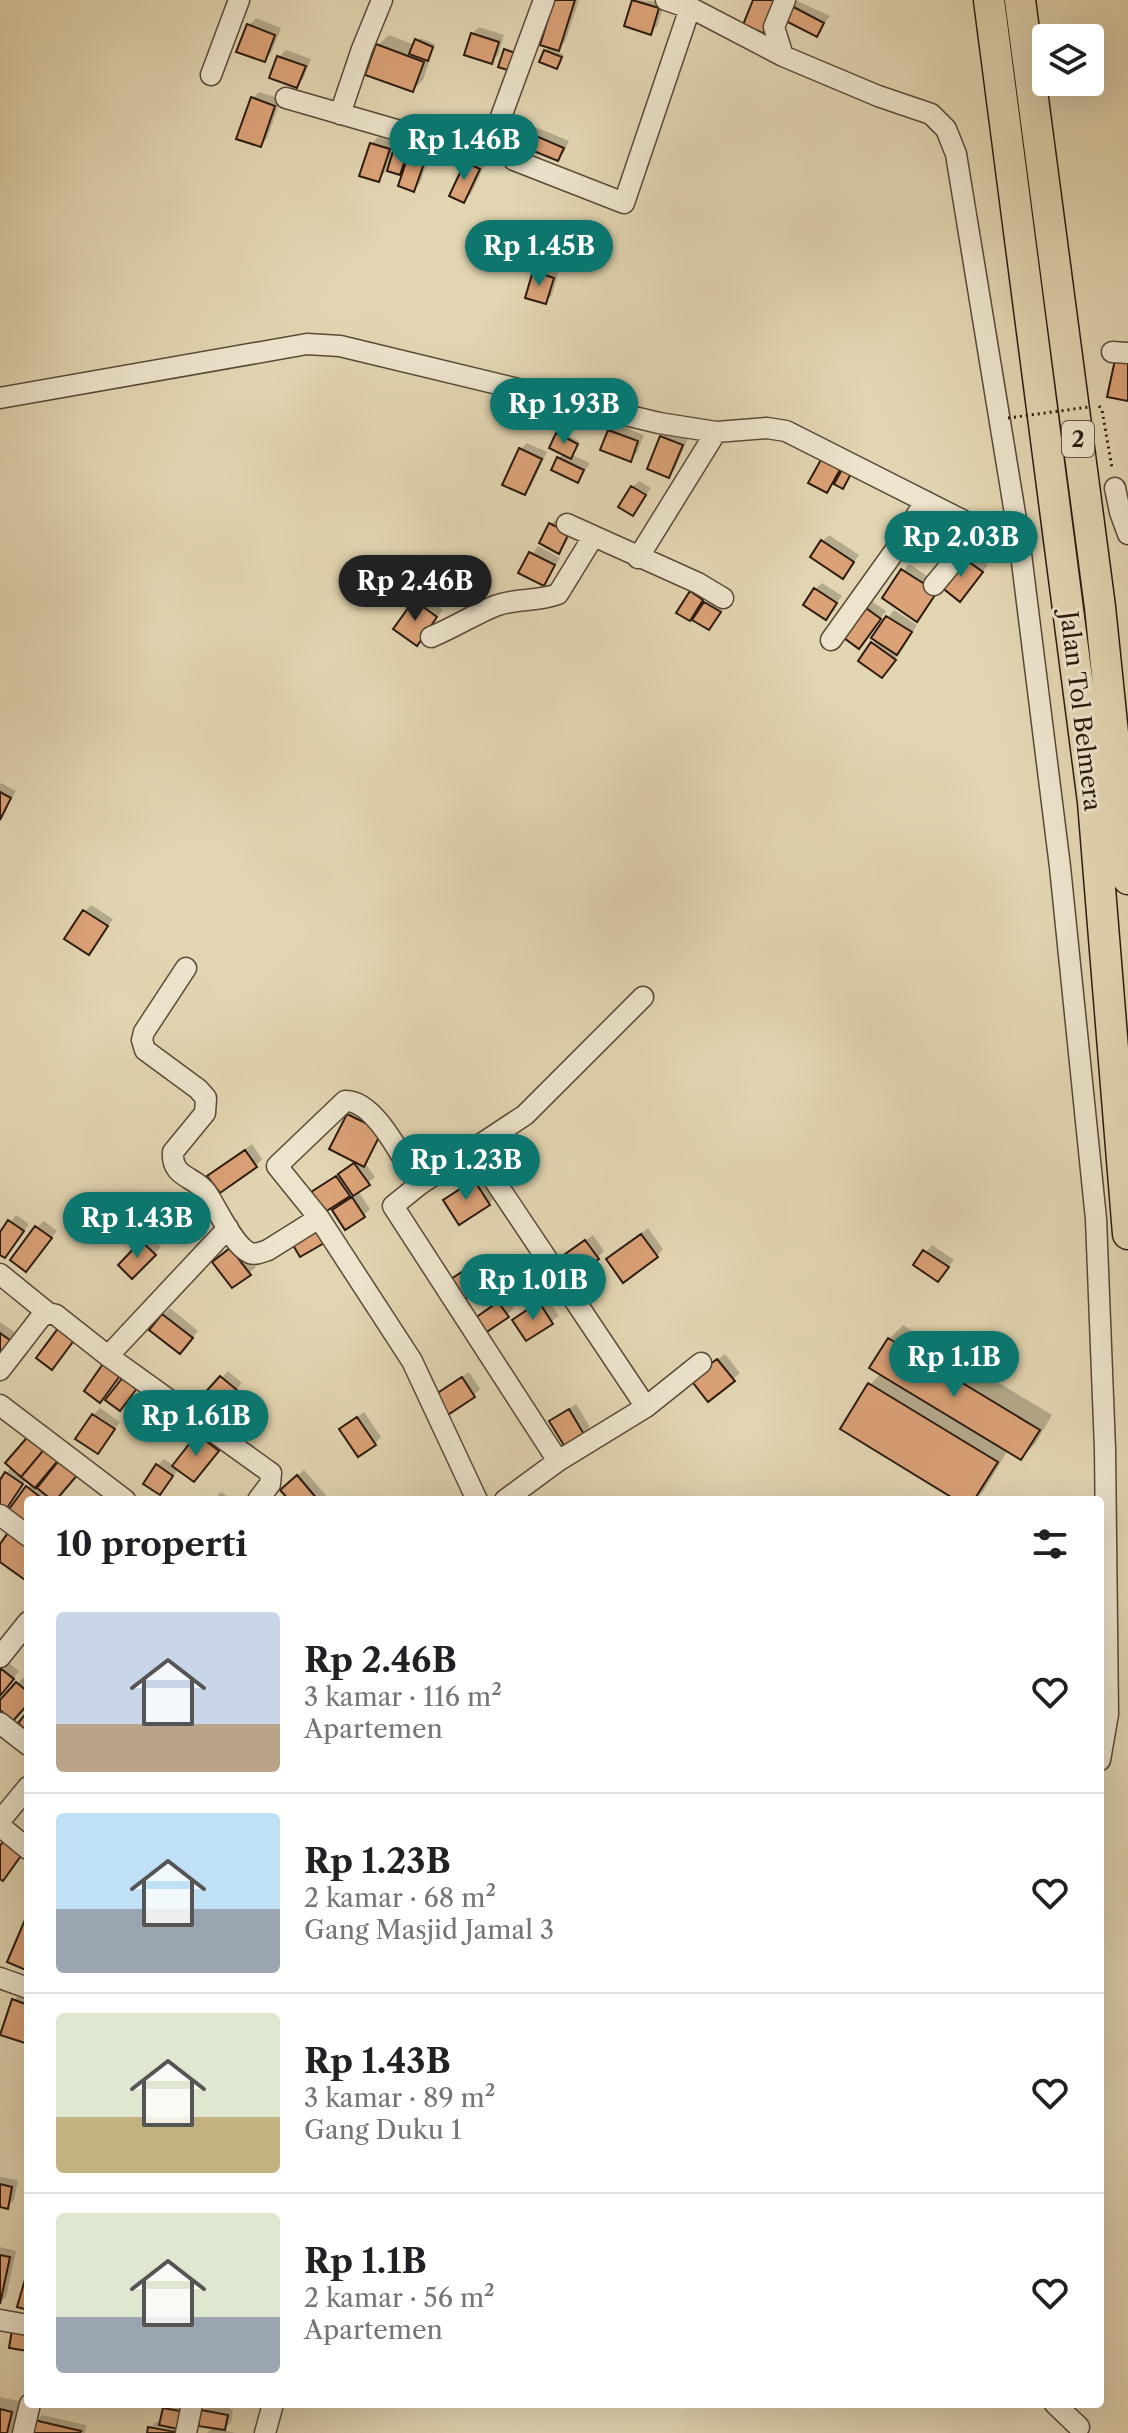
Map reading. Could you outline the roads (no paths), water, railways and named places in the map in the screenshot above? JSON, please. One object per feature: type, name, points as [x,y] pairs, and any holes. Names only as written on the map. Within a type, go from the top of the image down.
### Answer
[{"type":"highway","name":"Jalan Tol Belmera","points":[[989,0],[1093,802],[1128,1234]]},
{"type":"highway","name":"Jalan Tol Belmera","points":[[1020,0],[1100,607],[1128,879]]},
{"type":"street","points":[[211,75],[239,0]]},
{"type":"street","points":[[340,114],[382,0]]},
{"type":"street","points":[[286,98],[459,148],[474,149],[486,145],[498,125],[544,0]]},
{"type":"street","points":[[666,0],[690,8],[783,56],[878,96],[931,114],[939,120],[956,154],[986,314],[1019,538],[1060,867],[1096,1219],[1105,1449],[1108,1714],[1104,1737]]},
{"type":"street","points":[[783,56],[774,27],[785,0]]},
{"type":"street","points":[[514,160],[624,203],[690,8]]},
{"type":"street","points":[[0,398],[307,344],[340,346],[659,423],[716,432],[767,428],[786,431],[981,528],[1019,538]]},
{"type":"street","points":[[638,558],[716,432]]},
{"type":"street","points":[[1115,488],[1128,534]]},
{"type":"street","points":[[831,640],[899,545],[925,501]]},
{"type":"street","points":[[567,524],[698,583],[723,598]]},
{"type":"street","points":[[934,585],[981,528]]},
{"type":"street","points":[[431,637],[495,606],[558,594],[593,537]]},
{"type":"street","points":[[186,968],[144,1032],[142,1040],[145,1050],[206,1098],[205,1113],[173,1152],[176,1170],[204,1188],[228,1228],[249,1252],[260,1253],[319,1218]]},
{"type":"street","points":[[558,1461],[393,1206],[419,1185],[525,1115],[643,997]]},
{"type":"street","points":[[419,1185],[370,1111],[355,1101],[345,1101],[277,1166],[319,1218],[412,1361],[475,1496]]},
{"type":"street","points":[[474,1150],[646,1407]]},
{"type":"street","points":[[108,1356],[228,1228]]},
{"type":"street","points":[[0,1274],[48,1313],[56,1315],[271,1473],[270,1484],[261,1496]]},
{"type":"street","points":[[0,1370],[41,1317],[48,1313]]},
{"type":"street","points":[[510,1496],[558,1461],[646,1407],[701,1363]]},
{"type":"street","points":[[0,1405],[119,1496]]},
{"type":"street","points":[[0,1515],[24,1533]]},
{"type":"street","points":[[0,1657],[24,1627]]},
{"type":"street","points":[[0,1723],[24,1742]]},
{"type":"street","points":[[24,1792],[0,1824],[24,1845]]},
{"type":"street","points":[[0,1978],[24,1987]]},
{"type":"street","points":[[0,2320],[24,2324]]},
{"type":"street","points":[[23,2433],[29,2408]]},
{"type":"street","points":[[186,2433],[191,2408]]},
{"type":"street","points":[[265,2433],[272,2408]]},
{"type":"street","points":[[1059,2408],[1079,2430]]},
{"type":"street","points":[[1079,2430],[1081,2408]]}]
